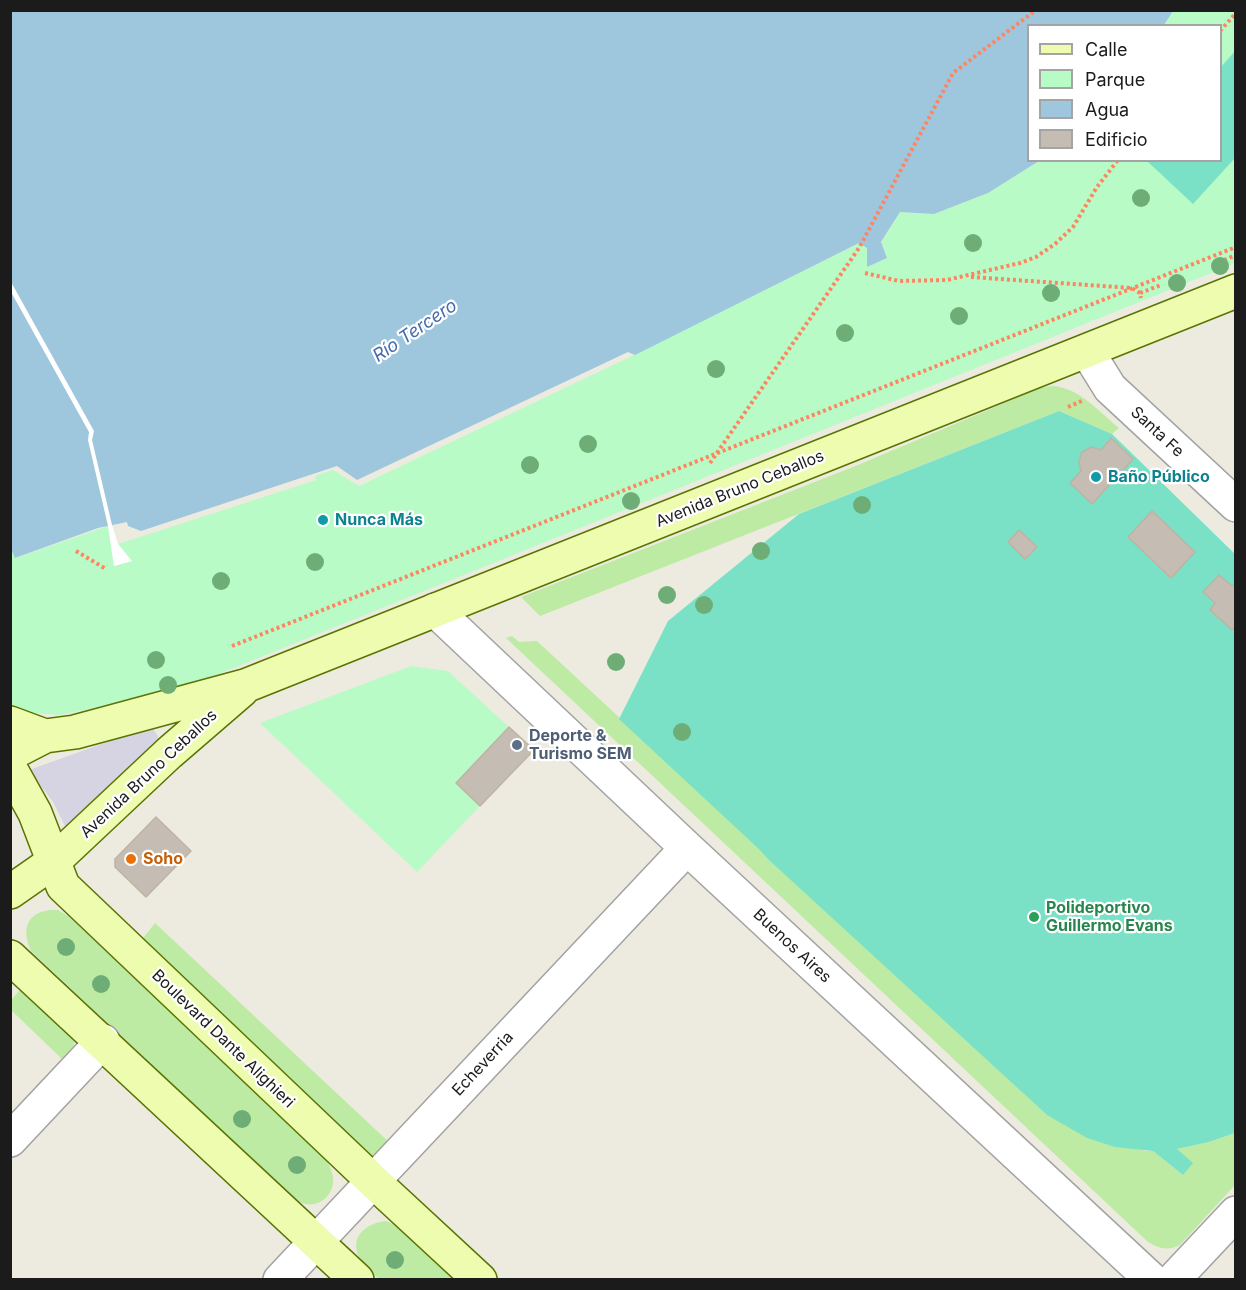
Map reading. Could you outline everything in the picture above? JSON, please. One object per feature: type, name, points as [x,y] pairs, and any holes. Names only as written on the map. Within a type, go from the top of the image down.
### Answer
[{"type":"main road","name":"Avenida Bruno Ceballos","points":[[10,754],[45,736],[75,732],[245,686],[1236,291]]},
{"type":"main road","name":"Avenida Bruno Ceballos","points":[[10,892],[53,862],[245,686]]},
{"type":"main road","points":[[10,723],[45,736]]},
{"type":"main road","name":"Boulevard Dante Alighieri","points":[[10,768],[35,813],[63,886],[71,895],[480,1280]]},
{"type":"main road","points":[[10,957],[103,1041],[357,1280]]},
{"type":"street","name":"Santa Fe","points":[[1087,351],[1110,388],[1236,505]]},
{"type":"street","name":"Buenos Aires","points":[[435,610],[687,848],[1152,1280]]},
{"type":"street","name":"Echeverria","points":[[280,1280],[687,848]]},
{"type":"street","points":[[10,1140],[103,1041]]},
{"type":"street","points":[[1173,1280],[1236,1213]]},
{"type":"path","points":[[710,463],[859,248],[953,73],[1036,10]]},
{"type":"path","points":[[1222,30],[1236,13]]},
{"type":"path","points":[[865,273],[898,281],[939,281],[968,277],[1036,257],[1056,244],[1074,226],[1097,187],[1116,162]]},
{"type":"path","points":[[232,646],[1236,247]]},
{"type":"path","points":[[968,277],[1132,288],[1140,293]]},
{"type":"path","points":[[76,552],[106,569]]},
{"type":"green space","points":[[1173,11],[1235,11],[1236,263],[209,678],[59,715],[32,713],[11,705],[11,551],[16,558],[108,526],[114,566],[131,561],[118,544],[316,480],[315,476],[333,470],[359,486],[634,355],[859,243],[887,257],[881,243],[900,212],[934,214],[988,193],[1037,162],[1222,162],[1222,24],[1165,24]]},
{"type":"green space","points":[[1235,51],[1235,158],[1193,204],[1148,162],[1222,162],[1222,66]]},
{"type":"green space","points":[[1053,386],[1072,391],[1080,396],[1119,428],[1112,434],[1059,411],[540,616],[521,597],[858,465],[1040,388]]},
{"type":"green space","name":"Polideportivo Guillermo Evans","points":[[1059,411],[1112,434],[1235,554],[1235,1133],[1177,1149],[1193,1163],[1183,1175],[1153,1151],[1115,1147],[1087,1138],[1047,1115],[619,719],[668,621],[799,514]]},
{"type":"green space","points":[[512,636],[519,642],[537,641],[1047,1115],[1145,1151],[1153,1151],[1183,1175],[1177,1149],[1235,1133],[1235,1185],[1180,1245],[1164,1248],[1148,1242],[506,638]]},
{"type":"green space","points":[[411,666],[448,671],[509,727],[456,783],[480,806],[417,872],[260,723]]},
{"type":"green space","points":[[49,910],[58,910],[68,916],[324,1155],[333,1177],[331,1190],[325,1199],[308,1204],[290,1195],[31,951],[26,930],[30,919]]},
{"type":"green space","points":[[155,923],[392,1145],[379,1156],[371,1157],[139,943]]},
{"type":"green space","points":[[21,989],[75,1039],[74,1045],[62,1059],[11,1010],[11,1000]]},
{"type":"green space","points":[[386,1221],[399,1227],[455,1279],[379,1279],[359,1257],[356,1243],[366,1228]]},
{"type":"shaded area","points":[[146,728],[153,729],[158,736],[156,743],[65,826],[53,802],[29,770]]},
{"type":"water","name":"Río Tercero","points":[[11,11],[1173,11],[1165,24],[1027,24],[1027,162],[1037,162],[988,193],[934,214],[900,212],[881,242],[887,258],[867,267],[867,248],[859,243],[635,355],[628,352],[357,480],[337,466],[141,531],[128,526],[127,522],[98,528],[15,558],[11,551]]},
{"type":"pier","points":[[11,282],[94,431],[92,440],[112,525],[118,544],[132,561],[114,566],[108,526],[88,440],[89,432],[11,292]]},
{"type":"building","name":"Baño Público","points":[[1111,438],[1133,459],[1092,504],[1070,483],[1081,471],[1079,462],[1082,452],[1092,447],[1101,450]]},
{"type":"building","points":[[1152,511],[1195,552],[1171,578],[1128,537]]},
{"type":"building","points":[[1019,530],[1037,547],[1025,559],[1008,542]]},
{"type":"building","points":[[1219,575],[1232,586],[1236,583],[1236,626],[1232,630],[1210,610],[1215,603],[1203,592]]},
{"type":"building","points":[[509,727],[534,750],[480,806],[456,783]]},
{"type":"building","points":[[156,817],[191,851],[146,897],[115,867],[115,859]]},
{"type":"place","name":"Baño Público","points":[[1096,477]]},
{"type":"place","name":"Nunca Más","points":[[323,520]]},
{"type":"place","name":"Deporte & Turismo SEM","points":[[517,745]]},
{"type":"place","name":"Soho","points":[[131,859]]},
{"type":"place","name":"Polideportivo Guillermo Evans","points":[[1034,917]]}]
